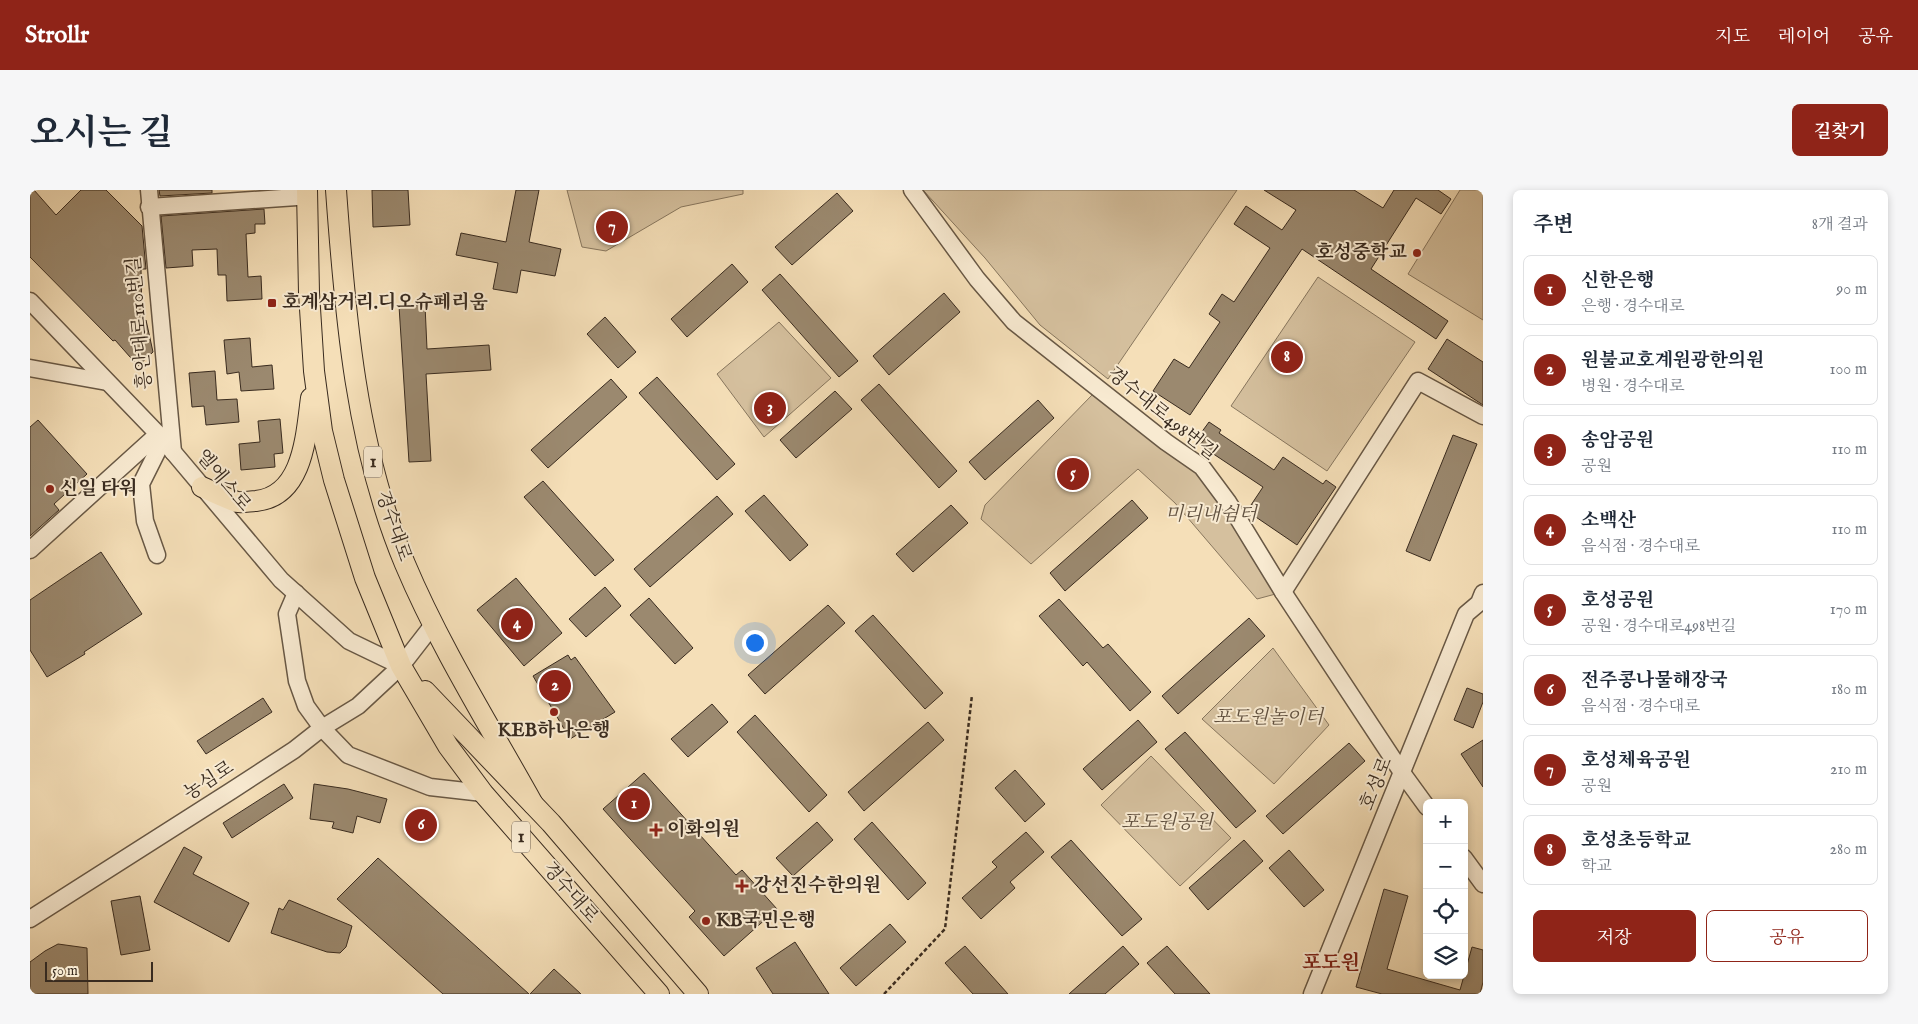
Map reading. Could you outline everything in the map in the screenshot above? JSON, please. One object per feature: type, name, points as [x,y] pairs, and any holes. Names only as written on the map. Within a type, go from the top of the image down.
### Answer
[{"type":"main road","name":"경수대로","points":[[336,190],[343,290],[351,356],[362,419],[385,509],[404,563],[432,626],[533,804]]},
{"type":"main road","points":[[343,290],[345,190]]},
{"type":"main road","name":"경수대로","points":[[300,192],[314,371],[322,431],[334,480],[365,578],[401,666],[448,746],[483,794],[659,994]]},
{"type":"main road","points":[[202,487],[239,502],[263,500],[282,491],[295,474],[305,440],[314,371]]},
{"type":"main road","name":"경수대로","points":[[401,666],[533,804],[698,994]]},
{"type":"street","name":"경수대로498번길","points":[[912,190],[977,279],[1014,322],[1166,442],[1202,467],[1228,502],[1283,592],[1423,802]]},
{"type":"street","points":[[146,196],[300,192]]},
{"type":"street","name":"흥안대로110번길","points":[[146,196],[164,442]]},
{"type":"street","name":"엘에스로","points":[[30,301],[164,442],[281,580],[349,641],[401,666]]},
{"type":"street","points":[[30,368],[107,382]]},
{"type":"street","points":[[1283,592],[1418,381],[1483,416]]},
{"type":"street","points":[[30,550],[164,442]]},
{"type":"street","points":[[157,556],[145,521],[141,484],[164,442]]},
{"type":"street","points":[[296,593],[287,614],[297,682],[306,706],[322,728],[348,755],[430,787],[483,794]]},
{"type":"street","name":"호성로","points":[[1312,994],[1403,774],[1466,614],[1482,602]]},
{"type":"street","name":"농심로","points":[[30,919],[239,786],[294,750],[322,728],[358,706],[401,666],[432,626]]},
{"type":"street","points":[[1468,863],[1483,884]]},
{"type":"path","points":[[884,994],[945,929],[972,696]]},
{"type":"green space","points":[[567,190],[743,190],[743,194],[681,207],[606,251],[582,247]]},
{"type":"green space","points":[[923,190],[1237,190],[1108,379],[1040,325],[985,258]]},
{"type":"green space","points":[[1460,190],[1483,190],[1483,320],[1408,274]]},
{"type":"green space","points":[[1318,277],[1415,342],[1327,471],[1231,406]]},
{"type":"green space","points":[[779,322],[831,378],[764,437],[717,374]]},
{"type":"green space","name":"미리내쉼터","points":[[1092,395],[1166,442],[1228,502],[1283,592],[1257,599],[1175,503],[1138,469],[1031,564],[981,519],[985,505]]},
{"type":"green space","name":"포도원놀이터","points":[[1273,648],[1329,725],[1274,784],[1202,719]]},
{"type":"green space","name":"포도원공원","points":[[1151,756],[1231,838],[1180,886],[1101,805]]},
{"type":"building","points":[[30,190],[34,190],[56,215],[81,190],[106,190],[142,226],[146,269],[141,269],[142,323],[146,320],[153,352],[138,366],[115,340],[113,341],[30,257]]},
{"type":"building","points":[[159,190],[212,190],[212,193],[160,196]]},
{"type":"building","points":[[372,190],[408,190],[410,225],[373,227]]},
{"type":"building","points":[[516,190],[539,190],[529,242],[561,249],[555,276],[521,270],[517,293],[493,289],[498,263],[456,255],[461,233],[506,242]]},
{"type":"building","points":[[1264,190],[1354,190],[1383,208],[1394,190],[1438,190],[1451,199],[1441,214],[1416,198],[1371,269],[1448,321],[1436,339],[1302,249],[1190,415],[1153,391],[1174,359],[1189,368],[1220,322],[1209,314],[1222,294],[1234,302],[1270,248],[1234,224],[1246,206],[1282,230],[1296,210]]},
{"type":"building","points":[[837,193],[853,211],[792,265],[775,247]]},
{"type":"building","points":[[264,209],[265,224],[255,224],[255,233],[246,234],[248,277],[261,276],[262,299],[227,301],[226,275],[218,275],[217,249],[192,250],[193,266],[166,268],[161,216]]},
{"type":"building","points":[[732,264],[748,282],[687,337],[671,319]]},
{"type":"building","points":[[780,274],[858,361],[839,377],[762,290]]},
{"type":"building","points":[[944,293],[960,312],[889,375],[873,356]]},
{"type":"building","points":[[425,305],[427,349],[489,345],[491,370],[426,374],[431,461],[409,462],[399,306]]},
{"type":"building","points":[[605,317],[636,352],[618,368],[587,334]]},
{"type":"building","points":[[250,338],[252,367],[272,365],[274,389],[241,391],[239,372],[227,374],[224,340]]},
{"type":"building","points":[[1447,339],[1483,362],[1483,405],[1428,369]]},
{"type":"building","points":[[215,371],[217,400],[237,399],[239,422],[206,425],[204,406],[192,407],[189,373]]},
{"type":"building","points":[[657,377],[735,464],[717,480],[639,393]]},
{"type":"building","points":[[611,379],[627,397],[548,468],[531,450]]},
{"type":"building","points":[[879,384],[957,471],[939,488],[861,400]]},
{"type":"building","points":[[835,391],[852,409],[796,458],[780,440]]},
{"type":"building","points":[[1038,400],[1054,418],[985,480],[969,462]]},
{"type":"building","points":[[280,419],[283,453],[274,454],[275,467],[241,470],[239,444],[260,442],[258,421]]},
{"type":"building","name":"신일 타워","points":[[38,420],[87,474],[54,504],[59,510],[30,536],[30,427]]},
{"type":"building","points":[[1209,422],[1221,430],[1219,433],[1274,470],[1283,457],[1323,484],[1326,480],[1336,487],[1297,545],[1247,511],[1263,487],[1200,445],[1206,437],[1201,433]]},
{"type":"building","points":[[1453,435],[1477,444],[1430,561],[1406,551]]},
{"type":"building","points":[[543,481],[614,560],[595,576],[524,497]]},
{"type":"building","points":[[764,495],[808,545],[790,561],[745,511]]},
{"type":"building","points":[[717,496],[733,514],[650,587],[634,569]]},
{"type":"building","points":[[1132,500],[1148,518],[1065,591],[1050,573]]},
{"type":"building","points":[[951,505],[968,523],[913,572],[896,554]]},
{"type":"building","points":[[101,552],[142,614],[84,652],[85,654],[47,677],[30,650],[30,600]]},
{"type":"building","points":[[516,578],[562,633],[524,666],[477,610]]},
{"type":"building","points":[[605,587],[621,606],[586,637],[569,619]]},
{"type":"building","points":[[649,598],[693,648],[675,664],[630,615]]},
{"type":"building","points":[[1059,599],[1103,648],[1108,644],[1151,692],[1130,711],[1087,662],[1083,666],[1039,616]]},
{"type":"building","points":[[828,605],[845,623],[765,694],[748,675]]},
{"type":"building","points":[[873,615],[943,693],[925,709],[855,631]]},
{"type":"building","points":[[1249,618],[1265,636],[1178,714],[1162,696]]},
{"type":"building","points":[[568,655],[571,660],[575,657],[615,712],[570,739],[533,676]]},
{"type":"building","points":[[1467,688],[1483,694],[1483,702],[1473,728],[1454,720]]},
{"type":"building","points":[[263,698],[272,712],[206,754],[197,741]]},
{"type":"building","points":[[712,704],[728,722],[688,757],[671,739]]},
{"type":"building","points":[[755,715],[827,795],[809,812],[737,732]]},
{"type":"building","points":[[1138,720],[1157,742],[1102,790],[1083,769]]},
{"type":"building","points":[[928,722],[944,740],[864,811],[848,792]]},
{"type":"building","points":[[1185,732],[1256,811],[1236,828],[1165,749]]},
{"type":"building","points":[[1483,740],[1483,787],[1461,754]]},
{"type":"building","points":[[1349,743],[1365,761],[1283,834],[1266,816]]},
{"type":"building","points":[[1015,770],[1045,804],[1025,822],[995,788]]},
{"type":"building","points":[[644,773],[736,875],[742,870],[777,909],[724,956],[689,917],[695,911],[603,809]]},
{"type":"building","points":[[284,784],[293,798],[232,838],[223,823]]},
{"type":"building","points":[[314,784],[348,789],[387,799],[380,823],[357,816],[353,833],[332,828],[334,822],[310,819]]},
{"type":"building","points":[[817,822],[833,840],[793,876],[776,858]]},
{"type":"building","points":[[872,822],[926,883],[908,900],[854,839]]},
{"type":"building","points":[[1026,832],[1044,852],[1010,882],[1015,888],[981,919],[962,898],[997,867],[992,862]]},
{"type":"building","points":[[1071,840],[1142,919],[1122,936],[1051,857]]},
{"type":"building","points":[[1244,840],[1263,861],[1208,910],[1189,888]]},
{"type":"building","points":[[184,847],[202,857],[193,874],[249,903],[229,942],[154,902]]},
{"type":"building","points":[[1289,850],[1324,890],[1304,907],[1269,868]]},
{"type":"building","points":[[378,858],[529,994],[443,994],[337,899]]},
{"type":"building","points":[[1384,889],[1408,896],[1387,969],[1460,990],[1463,979],[1468,979],[1468,961],[1472,947],[1483,950],[1483,982],[1480,994],[1382,994],[1356,987]]},
{"type":"building","points":[[140,896],[150,950],[121,955],[111,901]]},
{"type":"building","points":[[289,900],[352,926],[346,947],[340,953],[327,952],[271,933],[279,908],[283,910]]},
{"type":"building","points":[[890,924],[906,942],[856,986],[840,968]]},
{"type":"building","points":[[795,942],[829,994],[773,994],[756,968]]},
{"type":"building","points":[[58,944],[87,948],[88,994],[30,994],[30,962]]},
{"type":"building","points":[[965,946],[1008,994],[973,994],[945,963]]},
{"type":"building","points":[[1123,946],[1139,964],[1105,994],[1069,994]]},
{"type":"building","points":[[1167,946],[1210,994],[1175,994],[1147,963]]},
{"type":"building","points":[[554,969],[581,994],[530,994]]},
{"type":"place","name":"호성체육공원","points":[[612,227]]},
{"type":"place","name":"호성중학교","points":[[1417,253]]},
{"type":"place","name":"호계삼거리.디오슈페리움","points":[[272,303]]},
{"type":"place","name":"호성초등학교","points":[[1287,357]]},
{"type":"place","name":"송암공원","points":[[770,408]]},
{"type":"place","name":"호성공원","points":[[1073,474]]},
{"type":"place","name":"신일 타워","points":[[50,489]]},
{"type":"place","name":"소백산","points":[[517,624]]},
{"type":"place","name":"원불교호계원광한의원","points":[[555,686]]},
{"type":"place","name":"KEB하나은행","points":[[554,712]]},
{"type":"place","name":"신한은행","points":[[634,804]]},
{"type":"place","name":"전주콩나물해장국","points":[[421,825]]},
{"type":"place","name":"이화의원","points":[[656,830]]},
{"type":"place","name":"강선진수한의원","points":[[742,886]]},
{"type":"place","name":"KB국민은행","points":[[706,921]]},
{"type":"district","name":"포도원","points":[[1331,963]]}]
